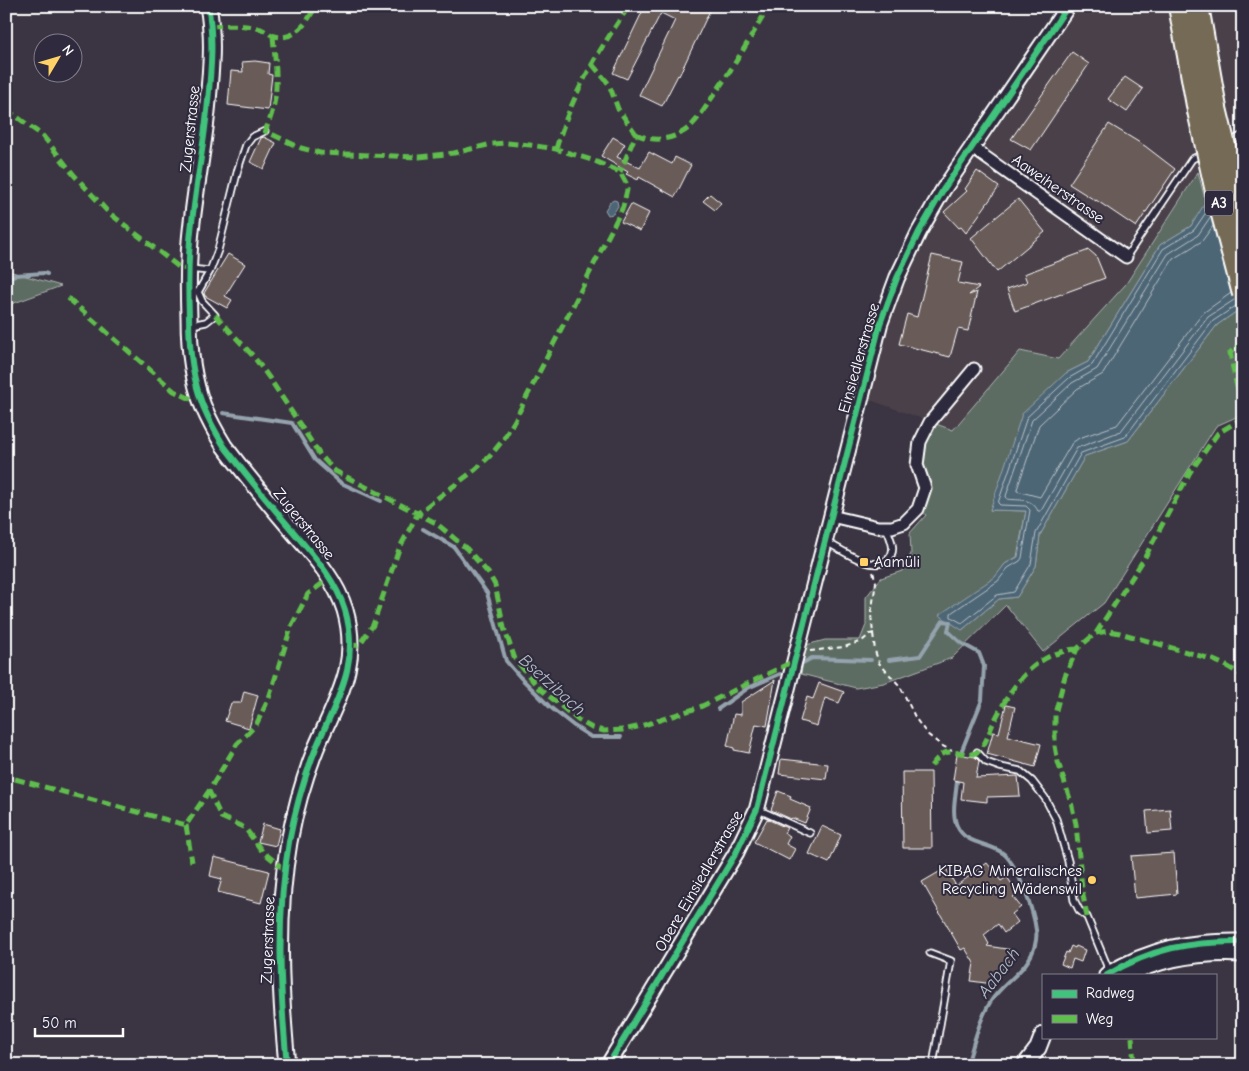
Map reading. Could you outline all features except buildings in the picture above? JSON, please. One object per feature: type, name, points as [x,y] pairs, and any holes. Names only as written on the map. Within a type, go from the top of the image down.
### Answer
[{"type":"highway","name":"A3","points":[[1179,6],[1207,110],[1243,222]]},
{"type":"highway","name":"A3","points":[[1198,6],[1207,110],[1219,204],[1243,294]]},
{"type":"main road","name":"Zugerstrasse","points":[[208,6],[211,42],[209,86],[205,134],[190,239],[189,325],[192,364],[203,406],[214,429],[235,461],[330,578],[345,610],[349,628],[349,664],[345,681],[316,748],[305,779],[297,807],[285,870],[280,987],[287,1065]]},
{"type":"main road","points":[[1109,974],[1146,955],[1185,944],[1216,941],[1243,942]]},
{"type":"main road","points":[[1130,974],[1154,964],[1187,955],[1218,952],[1243,954]]},
{"type":"main road","points":[[1025,1065],[1040,1041]]},
{"type":"street","name":"Einsiedlerstrasse","points":[[792,666],[880,324],[897,278],[938,198],[1068,6]]},
{"type":"street","name":"Aaweiherstrasse","points":[[971,148],[1126,257]]},
{"type":"street","points":[[831,516],[878,527],[892,527],[904,523],[918,509],[925,488],[917,465],[920,442],[930,422],[974,369]]},
{"type":"street","name":"Obere Einsiedlerstrasse","points":[[608,1065],[748,831],[757,809],[792,666]]},
{"type":"lane","points":[[189,325],[206,322],[215,315],[202,301],[198,292],[210,272],[218,250],[238,169],[246,146],[252,137],[265,130]]},
{"type":"lane","points":[[1126,257],[1192,159],[1243,135]]},
{"type":"lane","points":[[189,269],[210,272]]},
{"type":"lane","points":[[824,542],[873,565],[884,563],[893,552],[886,527]]},
{"type":"lane","points":[[977,752],[986,762],[1020,771],[1032,781],[1045,798],[1056,819],[1068,860],[1074,900],[1079,910],[1087,918],[1109,974]]},
{"type":"lane","points":[[757,809],[810,833]]},
{"type":"lane","points":[[930,953],[951,962],[934,1059]]},
{"type":"path","points":[[873,565],[876,582],[872,609],[875,651],[878,663],[900,686],[916,719],[927,734],[941,746],[952,751]]},
{"type":"path","points":[[792,666],[806,652],[859,643],[874,633]]},
{"type":"shaded area","points":[[1068,6],[1243,6],[1243,115],[1198,172],[1126,284],[1058,359],[1020,351],[953,430],[862,397],[919,232]]},
{"type":"green space","points":[[1198,172],[1206,203],[1191,226],[1160,245],[1088,362],[1066,373],[990,510],[1026,511],[1017,557],[1005,564],[962,630],[999,599],[1017,597],[1036,566],[1040,535],[1085,456],[1128,441],[1217,325],[1243,307],[1243,414],[1216,426],[1104,603],[1043,652],[1006,605],[952,658],[884,683],[856,688],[801,674],[806,645],[825,640],[860,640],[866,625],[866,597],[881,578],[902,571],[911,554],[910,533],[926,515],[918,509],[926,486],[917,465],[930,422],[953,430],[1020,351],[1058,359],[1126,284]]},
{"type":"green space","points":[[12,272],[61,286],[6,306],[6,273]]},
{"type":"water","points":[[1243,152],[1243,307],[1217,325],[1128,441],[1085,456],[1040,535],[1036,566],[1017,597],[999,599],[962,630],[939,615],[995,577],[1005,564],[1018,557],[1026,511],[990,510],[1022,414],[1066,373],[1088,362],[1160,245],[1191,226],[1225,170]]},
{"type":"water","points":[[617,201],[618,206],[613,214],[608,215],[605,210],[610,202]]},
{"type":"waterway","points":[[6,279],[15,275],[47,274]]},
{"type":"waterway","points":[[223,413],[292,423],[315,460],[341,483],[381,501]]},
{"type":"waterway","name":"Bsetzibach","points":[[423,529],[454,547],[487,593],[506,661],[520,677],[550,707],[591,737],[621,737]]},
{"type":"waterway","name":"Bsetzibach","points":[[889,660],[920,656],[943,621],[950,622]]},
{"type":"waterway","name":"Aabach","points":[[950,622],[948,631],[961,643],[979,653],[984,666],[982,700],[962,750]]},
{"type":"waterway","name":"Bsetzibach","points":[[799,665],[812,658],[871,660]]},
{"type":"waterway","name":"Bsetzibach","points":[[718,709],[748,688],[780,674]]},
{"type":"waterway","name":"Aabach","points":[[957,781],[954,810],[957,826],[966,837],[1004,854],[1015,868],[1032,912],[1036,934],[1032,954],[1022,968],[996,994],[987,1008],[967,1065]]},
{"type":"marked path","points":[[211,26],[249,26],[261,29],[271,35],[289,36],[305,24],[316,6]]},
{"type":"marked path","points":[[556,149],[562,129],[586,74],[629,6]]},
{"type":"marked path","points":[[636,134],[653,139],[664,139],[676,136],[689,127],[700,115],[725,79],[769,6]]},
{"type":"marked path","points":[[273,36],[276,84],[273,107],[265,131],[301,148],[320,153],[419,157],[454,153],[492,144],[530,145],[556,149],[592,160],[620,172],[626,183],[627,190],[623,207],[515,420],[503,440],[476,469],[418,513],[399,549],[373,625],[359,645],[349,646]]},
{"type":"marked path","points":[[592,64],[609,84],[618,109],[636,134],[620,172]]},
{"type":"marked path","points":[[6,109],[43,136],[74,175],[108,212],[180,268],[189,269]]},
{"type":"marked path","points":[[68,298],[174,391],[193,400],[201,398]]},
{"type":"marked path","points":[[215,315],[254,357],[320,455],[335,471],[436,523],[467,549],[489,574],[495,585],[504,628],[515,659],[538,687],[578,720],[592,728],[604,731],[623,730],[641,726],[700,707],[794,661]]},
{"type":"marked path","points":[[1243,340],[1230,353],[1243,405]]},
{"type":"marked path","points":[[1096,633],[1144,559],[1190,472],[1218,433],[1243,418]]},
{"type":"marked path","points":[[285,870],[262,851],[245,828],[221,817],[209,791],[237,744],[256,725],[269,698],[291,627],[308,594],[330,578]]},
{"type":"marked path","points":[[1087,917],[1082,889],[1076,824],[1055,746],[1055,714],[1065,676],[1077,649],[1096,633],[1109,631],[1211,659],[1243,676]]},
{"type":"marked path","points":[[931,766],[946,752],[971,754],[979,751],[1004,703],[1025,674],[1044,659],[1068,650],[1077,649]]},
{"type":"marked path","points":[[15,779],[186,825],[209,791]]},
{"type":"marked path","points":[[186,825],[192,862]]},
{"type":"marked path","points":[[1132,1038],[1134,1065]]},
{"type":"cycle path","points":[[208,6],[211,42],[210,77],[190,241],[188,298],[192,362],[196,384],[205,411],[224,446],[265,499],[315,557],[329,577],[341,598],[349,630],[350,648],[344,682],[304,782],[291,830],[285,870],[280,954],[287,1065]]},
{"type":"cycle path","points":[[608,1065],[736,853],[757,809],[880,324],[897,278],[919,232],[943,190],[1068,6]]},
{"type":"cycle path","points":[[1109,974],[1140,958],[1172,948],[1206,943],[1243,942]]},
{"type":"place","name":"Aamüli","points":[[864,562]]},
{"type":"place","name":"KIBAG Mineralisches Recycling Wädenswil","points":[[1092,880]]}]
